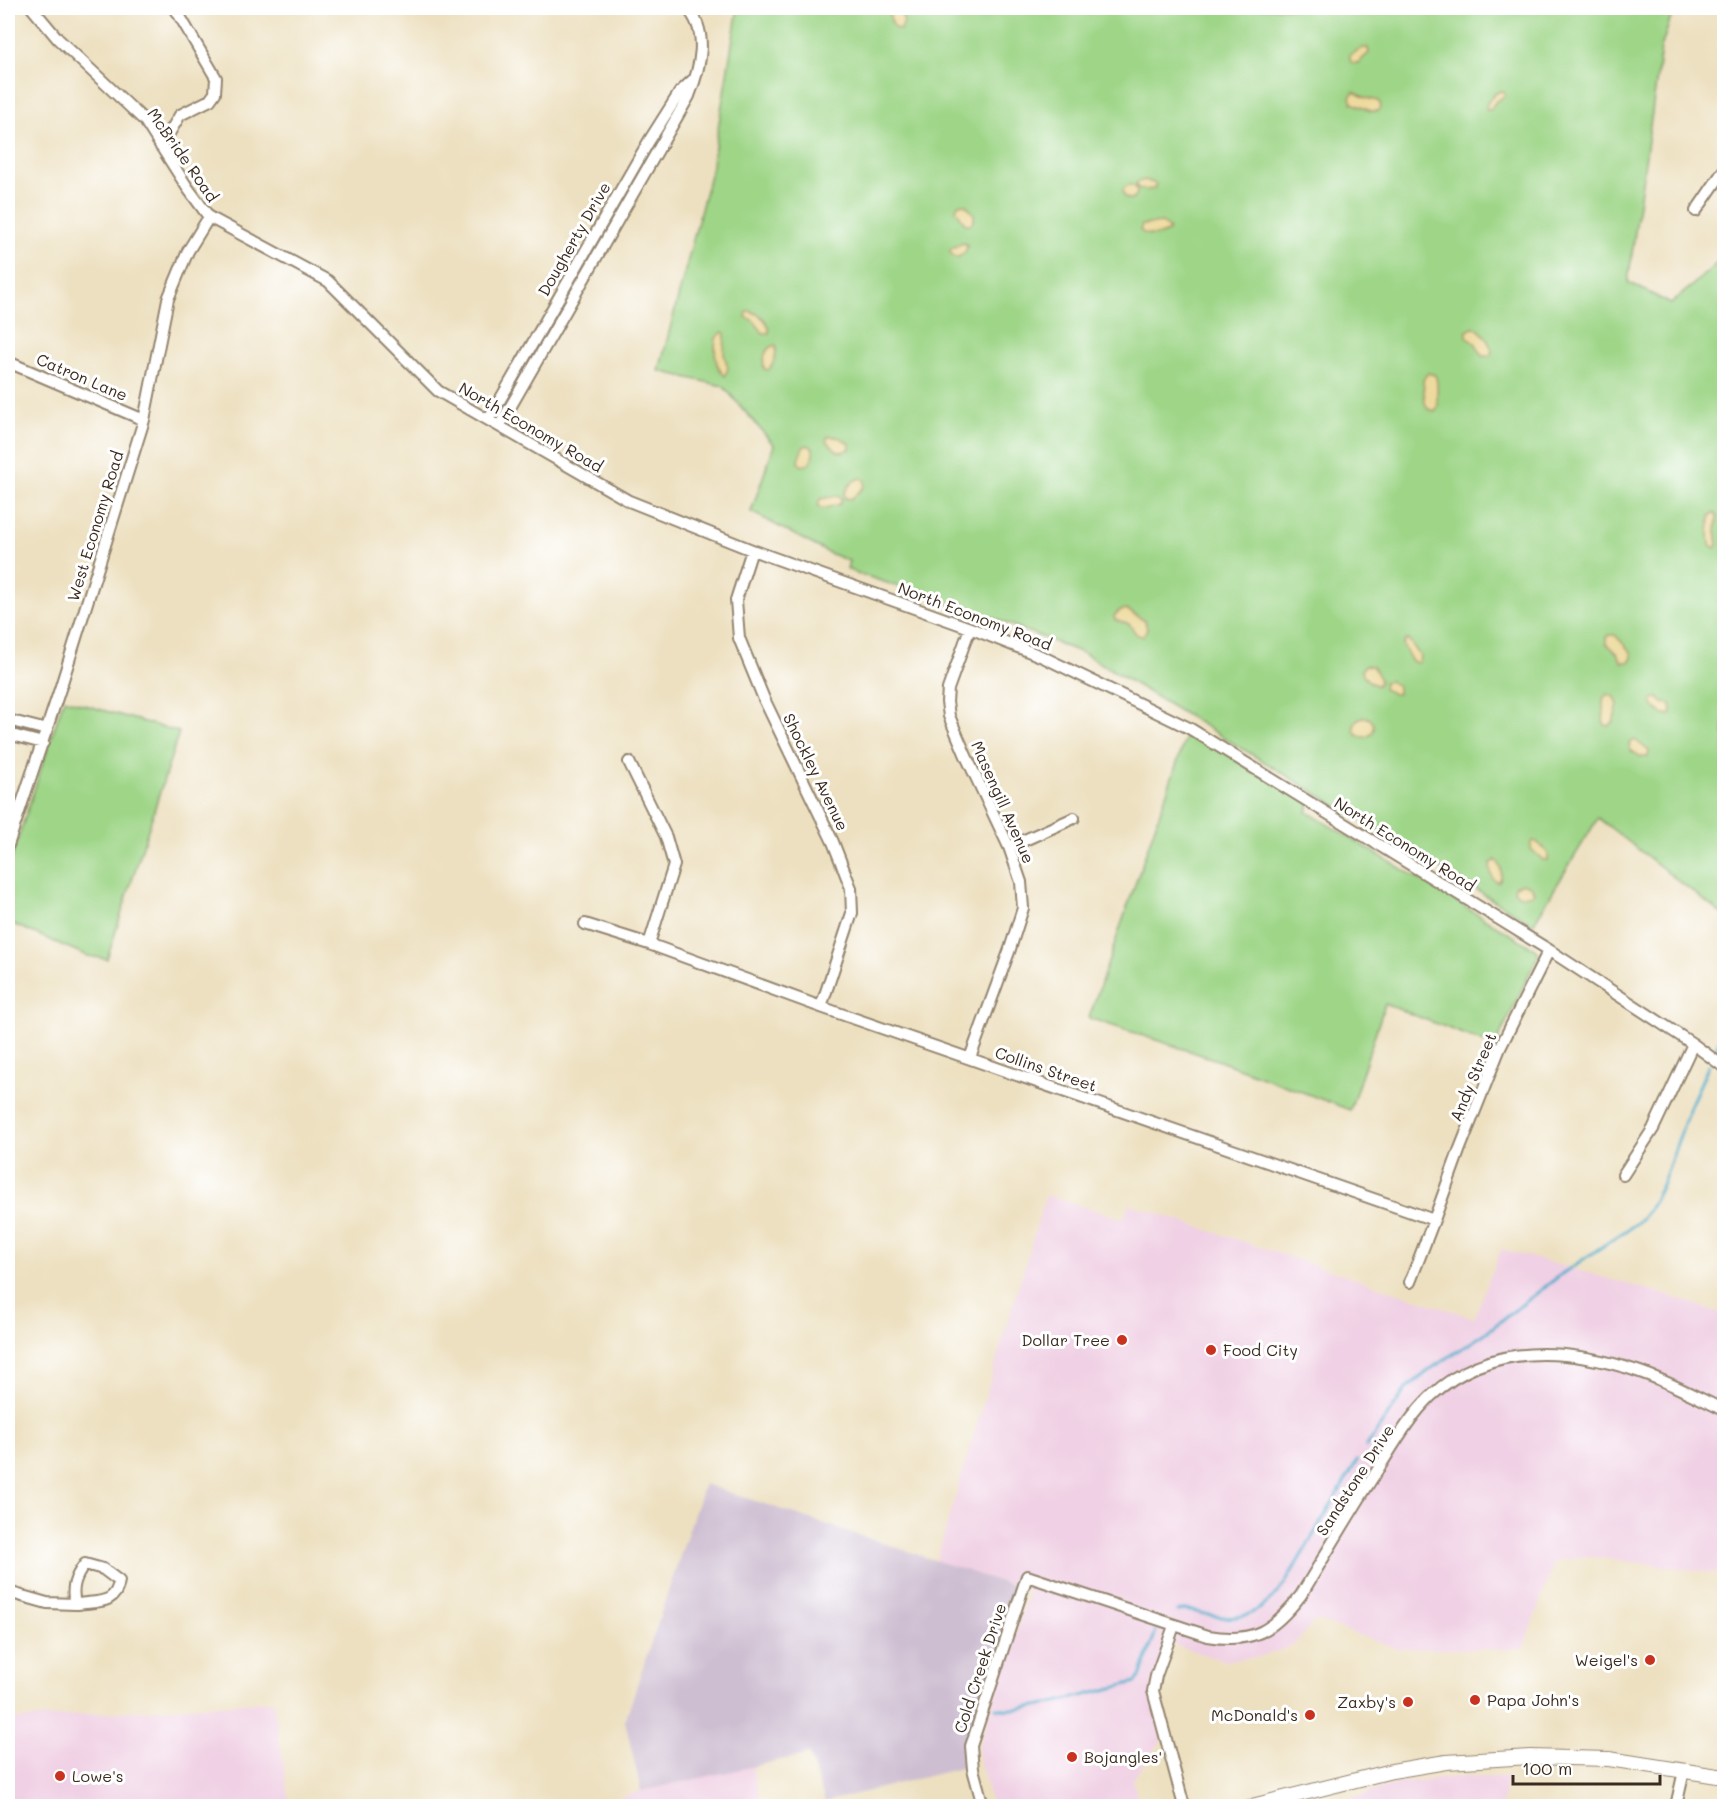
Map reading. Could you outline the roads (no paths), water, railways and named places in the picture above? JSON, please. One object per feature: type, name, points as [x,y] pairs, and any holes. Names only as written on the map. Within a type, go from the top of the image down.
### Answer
[{"type":"main road","points":[[1252,1806],[1392,1771],[1446,1762],[1530,1757],[1609,1759],[1718,1776],[1725,1783]]},
{"type":"street","name":"McBride Road","points":[[32,8],[58,39],[145,121],[209,217]]},
{"type":"street","points":[[161,147],[180,115],[210,99],[215,93],[216,78],[175,8]]},
{"type":"street","name":"Dougherty Drive","points":[[495,422],[573,298],[689,96],[701,51],[700,27],[687,8]]},
{"type":"street","name":"Dougherty Drive","points":[[495,422],[561,292],[665,115],[680,92],[693,80]]},
{"type":"street","points":[[1696,211],[1725,170]]},
{"type":"street","name":"West Economy Road","points":[[8,845],[43,743],[144,420],[168,299],[188,251],[209,217]]},
{"type":"street","name":"North Economy Road","points":[[209,217],[328,281],[438,391],[629,501],[752,550],[970,628],[1043,657],[1189,728],[1549,950],[1725,1067]]},
{"type":"street","points":[[561,292],[573,298]]},
{"type":"street","name":"Catron Lane","points":[[8,362],[144,420]]},
{"type":"street","name":"Shockley Avenue","points":[[752,550],[736,600],[739,638],[764,699],[833,843],[851,888],[852,913],[821,1007]]},
{"type":"street","name":"Masengill Avenue","points":[[969,1058],[1023,908],[1021,882],[1010,847],[970,767],[950,716],[947,702],[948,689],[970,628]]},
{"type":"street","points":[[8,720],[47,730]]},
{"type":"street","points":[[8,734],[43,743]]},
{"type":"street","points":[[629,762],[666,837],[674,865],[649,944]]},
{"type":"street","points":[[1010,847],[1074,818]]},
{"type":"street","name":"Collins Street","points":[[585,924],[649,944],[821,1007],[1434,1220]]},
{"type":"street","name":"Andy Street","points":[[1434,1220],[1500,1048],[1549,950]]},
{"type":"street","points":[[1623,1175],[1653,1129],[1693,1044]]},
{"type":"street","points":[[1410,1282],[1434,1220]]},
{"type":"street","name":"Sandstone Drive","points":[[1027,1576],[1208,1636],[1241,1638],[1261,1632],[1277,1623],[1301,1595],[1356,1503],[1413,1417],[1431,1397],[1450,1382],[1480,1365],[1512,1355],[1542,1353],[1578,1356],[1607,1362],[1663,1380],[1725,1410]]},
{"type":"street","points":[[8,1592],[47,1603],[75,1604],[111,1599],[118,1592],[119,1581],[103,1569],[85,1564],[79,1572],[72,1591],[75,1604]]},
{"type":"street","name":"Cold Creek Drive","points":[[983,1806],[973,1769],[971,1746],[1027,1576]]},
{"type":"street","points":[[1174,1626],[1153,1691],[1184,1806]]},
{"type":"street","points":[[1676,1806],[1684,1771]]},
{"type":"waterway","points":[[1715,1050],[1724,1031]]},
{"type":"waterway","points":[[1366,1447],[1406,1389],[1432,1368],[1484,1334],[1563,1273],[1637,1223],[1649,1210],[1663,1183],[1691,1104],[1709,1065]]},
{"type":"waterway","points":[[1177,1611],[1189,1610],[1232,1617],[1251,1613],[1268,1602],[1284,1585],[1357,1461]]},
{"type":"waterway","points":[[996,1708],[1025,1708],[1044,1705],[1136,1682],[1140,1677],[1156,1631]]},
{"type":"place","name":"Dollar Tree","points":[[1122,1340]]},
{"type":"place","name":"Food City","points":[[1211,1350]]},
{"type":"place","name":"Weigel's","points":[[1650,1660]]},
{"type":"place","name":"Papa John's","points":[[1475,1700]]},
{"type":"place","name":"Zaxby's","points":[[1408,1702]]},
{"type":"place","name":"McDonald's","points":[[1310,1715]]},
{"type":"place","name":"Bojangles'","points":[[1072,1757]]},
{"type":"place","name":"Lowe's","points":[[60,1776]]}]
